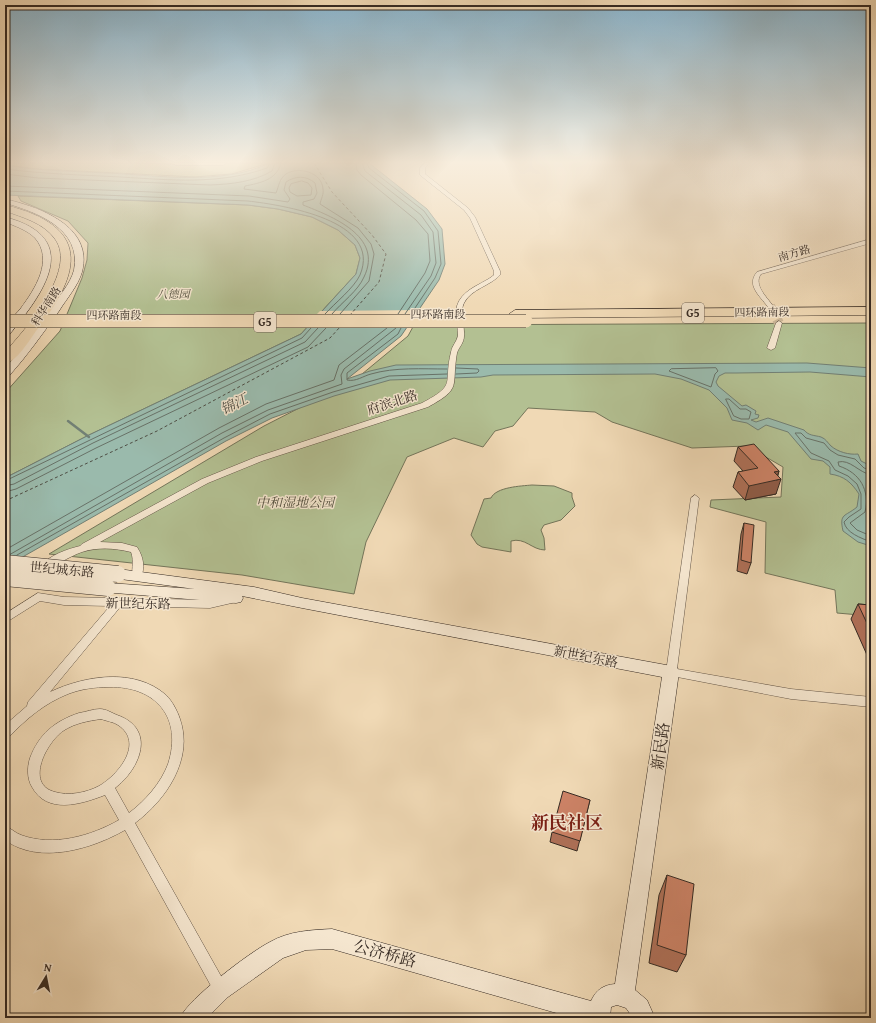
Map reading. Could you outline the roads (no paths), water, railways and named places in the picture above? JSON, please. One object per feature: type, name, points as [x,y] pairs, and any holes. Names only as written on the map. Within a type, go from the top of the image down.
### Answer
[{"type":"highway","name":"科华南路","points":[[5,360],[30,329],[60,285],[67,255],[64,243],[47,225],[31,217],[13,211]]},
{"type":"highway","name":"科华南路","points":[[5,213],[27,221],[48,235],[55,246],[58,257],[51,285],[5,346]]},
{"type":"highway","name":"四环路南段","points":[[5,321],[520,317],[871,311]]},
{"type":"highway","name":"四环路南段","points":[[5,314],[871,319]]},
{"type":"main road","points":[[5,374],[24,354],[74,283],[78,269],[79,254],[76,243],[70,233],[58,223],[35,211]]},
{"type":"main road","points":[[5,219],[38,237],[45,247],[47,258],[46,274],[33,298],[5,333]]},
{"type":"main road","points":[[57,307],[60,285]]},
{"type":"main road","name":"世纪城东路","points":[[5,563],[118,574]]},
{"type":"main road","name":"新世纪东路","points":[[118,574],[254,592],[302,603],[671,672]]},
{"type":"main road","name":"世纪城东路","points":[[5,578],[108,588]]},
{"type":"main road","name":"新世纪东路","points":[[108,588],[302,603]]},
{"type":"main road","name":"新民路","points":[[624,994],[671,672]]},
{"type":"main road","name":"公济桥路","points":[[191,1018],[221,990],[277,949],[306,940],[332,939],[599,1016]]},
{"type":"main road","points":[[599,1016],[603,1000],[609,995],[616,993],[624,994],[638,1004],[644,1018]]},
{"type":"street","name":"府滨北路","points":[[5,584],[31,576],[50,563],[85,546],[205,481],[259,459],[425,406],[441,397],[448,391],[453,380],[454,349],[461,339],[459,313],[462,301],[471,291],[497,275],[497,271],[473,218],[467,211]]},
{"type":"street","name":"南方路","points":[[770,306],[755,285],[755,278],[759,273],[871,241]]},
{"type":"street","points":[[771,348],[779,323]]},
{"type":"street","name":"新民路","points":[[671,672],[695,498]]},
{"type":"street","name":"府滨北路","points":[[85,546],[107,544],[134,549],[138,555],[139,565],[137,576]]},
{"type":"street","points":[[5,619],[38,597],[28,586],[31,576]]},
{"type":"street","name":"新世纪东路","points":[[38,597],[64,601],[210,604],[237,598]]},
{"type":"street","points":[[5,733],[27,711],[119,602]]},
{"type":"street","name":"新世纪东路","points":[[671,672],[791,694],[871,702]]},
{"type":"street","points":[[5,832],[9,836],[38,846],[73,845],[109,833],[141,812],[164,785],[176,759],[179,734],[172,712],[157,695],[136,684],[110,681],[82,684],[53,695],[27,711]]},
{"type":"street","points":[[101,714],[116,717],[127,724],[134,734],[136,748],[131,762],[122,777],[108,788],[91,797],[74,801],[58,800],[45,794],[36,784],[32,772],[34,758],[42,744],[53,732],[68,722],[85,716],[101,714]]},
{"type":"street","points":[[108,788],[221,990]]},
{"type":"water","name":"锦江","points":[[285,211],[428,211],[442,229],[445,264],[439,280],[401,336],[347,379],[370,371],[396,365],[807,363],[871,368],[871,377],[810,372],[725,373],[719,376],[716,382],[718,386],[742,406],[746,405],[756,411],[755,414],[759,415],[758,418],[751,420],[756,422],[768,418],[804,430],[810,434],[823,438],[831,446],[844,453],[858,454],[861,461],[871,466],[871,546],[858,542],[843,531],[843,518],[846,514],[857,507],[859,494],[850,483],[839,476],[830,474],[830,467],[823,461],[811,459],[788,432],[766,425],[758,430],[747,423],[732,420],[727,408],[709,390],[681,379],[655,374],[493,375],[481,377],[390,380],[334,396],[272,418],[226,441],[5,567],[5,478],[89,435],[301,334],[356,274],[360,258],[355,245],[338,230],[312,217]]},
{"type":"waterway","points":[[68,421],[89,437]]},
{"type":"tunnel","points":[[770,306],[779,323]]},
{"type":"district","name":"新民社区","points":[[567,823]]},
{"type":"park label","name":"八德园","points":[[173,294]]},
{"type":"park label","name":"中和湿地公园","points":[[295,502]]}]
